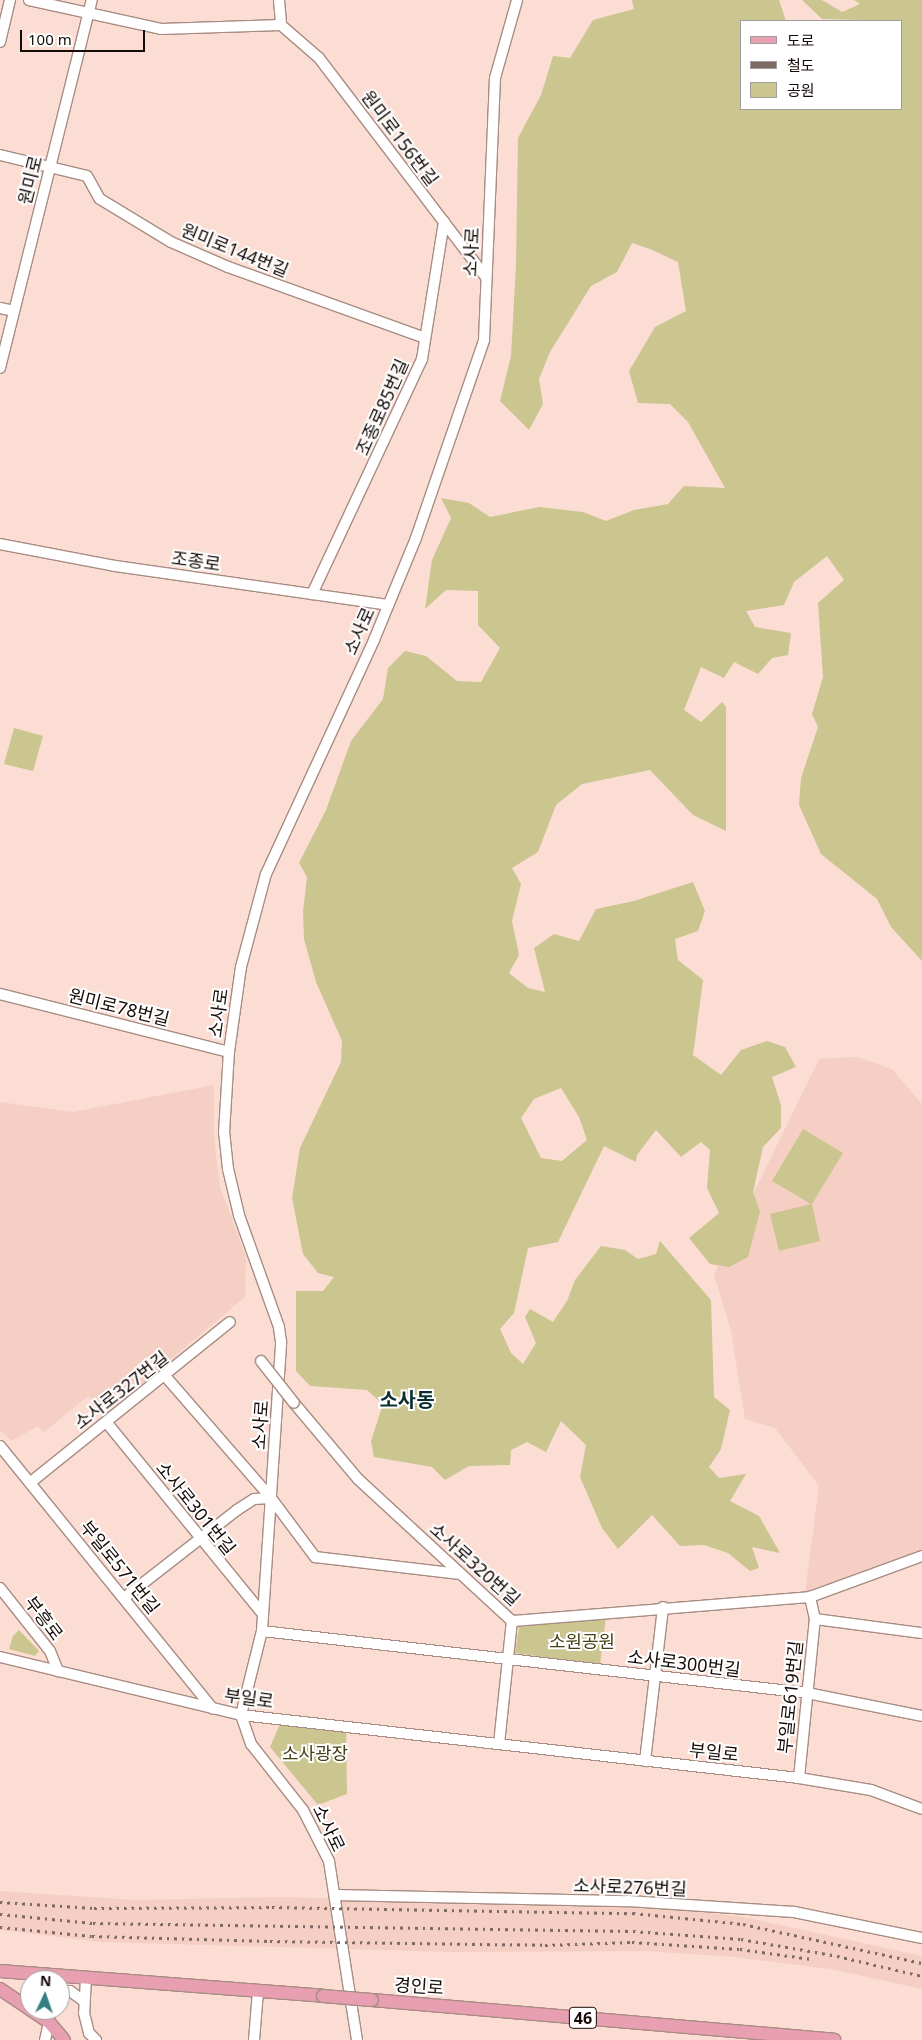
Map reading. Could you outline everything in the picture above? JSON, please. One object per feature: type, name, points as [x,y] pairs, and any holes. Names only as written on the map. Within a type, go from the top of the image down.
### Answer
[{"type":"main road","name":"경인로","points":[[0,1971],[20,1974]]},
{"type":"main road","name":"경인로","points":[[70,1979],[86,1978],[323,1996],[793,2038],[834,2040]]},
{"type":"main road","points":[[0,1989],[20,2003]]},
{"type":"main road","points":[[48,2020],[64,2040]]},
{"type":"street","points":[[0,42],[10,0]]},
{"type":"street","points":[[29,0],[161,29],[281,24],[279,0]]},
{"type":"street","name":"원미로","points":[[0,368],[92,0]]},
{"type":"street","name":"소사로","points":[[357,2040],[329,1861],[303,1810],[251,1744],[241,1715],[262,1631],[282,1342],[279,1327],[239,1214],[228,1169],[224,1133],[229,1052],[241,967],[266,874],[388,605],[416,538],[484,340],[496,78],[517,0]]},
{"type":"street","name":"원미로156번길","points":[[281,24],[318,58],[486,277]]},
{"type":"street","name":"원미로144번길","points":[[0,155],[87,176],[100,199],[171,242],[228,267],[426,338]]},
{"type":"street","name":"조종로85번길","points":[[312,594],[414,382],[426,338],[434,268],[444,222]]},
{"type":"street","points":[[0,308],[14,311]]},
{"type":"street","name":"조종로","points":[[0,544],[115,566],[388,605]]},
{"type":"street","name":"원미로78번길","points":[[0,994],[229,1052]]},
{"type":"street","name":"소사로327번길","points":[[31,1482],[166,1377],[230,1322]]},
{"type":"street","name":"소사로320번길","points":[[261,1361],[358,1479],[512,1621],[663,1607],[810,1597],[922,1556]]},
{"type":"street","points":[[166,1377],[271,1498],[315,1557],[460,1574]]},
{"type":"street","name":"소사로301번길","points":[[107,1423],[201,1541],[262,1613]]},
{"type":"street","name":"부일로571번길","points":[[2,1451],[31,1482],[213,1709]]},
{"type":"street","points":[[124,1598],[254,1499],[271,1498]]},
{"type":"street","name":"부흥로","points":[[0,1588],[50,1651],[58,1670]]},
{"type":"street","name":"부일로619번길","points":[[799,1778],[815,1619],[810,1597]]},
{"type":"street","points":[[645,1761],[663,1607]]},
{"type":"street","name":"부일로619번길","points":[[815,1619],[922,1633]]},
{"type":"street","points":[[499,1744],[512,1621]]},
{"type":"street","name":"소사로300번길","points":[[262,1631],[807,1693],[922,1716]]},
{"type":"street","name":"부일로","points":[[0,1657],[241,1715],[799,1778],[871,1790],[922,1809]]},
{"type":"street","name":"소사로276번길","points":[[335,1895],[628,1901],[794,1912],[922,1938]]},
{"type":"street","points":[[86,1978],[84,2001],[86,2024],[96,2040]]},
{"type":"street","points":[[70,1991],[84,2001]]},
{"type":"street","points":[[254,2040],[258,1992]]},
{"type":"street","points":[[45,2020],[45,2040]]},
{"type":"shaded area","points":[[857,1057],[892,1069],[922,1104],[922,1552],[805,1592],[819,1486],[775,1428],[745,1419],[731,1331],[714,1274],[819,1059]]},
{"type":"shaded area","points":[[214,1085],[214,1136],[220,1187],[246,1257],[245,1297],[105,1415],[88,1396],[43,1433],[38,1426],[11,1441],[0,1430],[0,1102],[73,1112]]},
{"type":"shaded area","points":[[0,1891],[134,1900],[280,1897],[668,1908],[744,1917],[922,1956],[922,1989],[830,1969],[735,1957],[645,1951],[451,1952],[101,1942],[0,1930]]},
{"type":"green space","points":[[632,0],[779,0],[786,20],[740,20],[740,110],[902,110],[902,20],[822,19],[802,0],[822,0],[842,12],[860,4],[854,0],[922,0],[922,961],[891,927],[877,899],[821,854],[799,805],[801,778],[818,727],[812,714],[823,677],[818,603],[844,580],[827,556],[794,582],[784,605],[746,611],[755,627],[791,633],[788,655],[772,658],[758,674],[734,662],[724,678],[701,667],[684,710],[701,722],[722,702],[726,707],[726,831],[693,815],[650,770],[582,784],[556,805],[538,852],[512,868],[521,884],[512,921],[519,955],[509,973],[528,988],[545,992],[534,948],[554,934],[579,941],[596,909],[634,901],[693,882],[705,911],[698,931],[675,939],[678,960],[703,980],[693,1055],[721,1075],[741,1050],[767,1041],[785,1047],[796,1067],[772,1077],[781,1105],[781,1128],[763,1147],[753,1192],[760,1211],[748,1257],[729,1267],[710,1264],[689,1238],[719,1213],[707,1188],[710,1150],[701,1142],[681,1157],[656,1130],[637,1155],[636,1162],[604,1146],[558,1242],[528,1248],[514,1313],[500,1329],[511,1353],[523,1364],[536,1343],[525,1317],[530,1309],[553,1322],[567,1301],[575,1280],[601,1246],[625,1250],[638,1259],[656,1254],[660,1241],[711,1300],[714,1397],[730,1410],[721,1449],[709,1467],[719,1478],[746,1474],[730,1501],[759,1516],[780,1553],[752,1547],[759,1568],[750,1571],[728,1553],[704,1545],[680,1546],[652,1515],[618,1549],[602,1528],[580,1477],[586,1445],[561,1421],[546,1452],[527,1442],[511,1450],[510,1465],[469,1466],[445,1480],[432,1467],[374,1457],[371,1441],[383,1404],[367,1390],[310,1386],[296,1371],[296,1291],[323,1291],[334,1277],[318,1273],[303,1254],[292,1198],[300,1148],[341,1062],[342,1041],[316,982],[304,939],[303,912],[307,877],[299,863],[326,810],[351,741],[383,699],[388,668],[405,651],[426,656],[457,681],[481,682],[500,648],[478,625],[478,591],[446,590],[425,609],[432,560],[451,518],[441,498],[469,503],[490,517],[539,507],[583,512],[606,521],[634,510],[668,504],[684,486],[725,488],[688,422],[670,404],[638,403],[629,371],[655,327],[686,311],[678,262],[650,249],[632,243],[617,272],[591,286],[550,352],[539,379],[543,404],[529,430],[500,401],[511,356],[516,264],[518,138],[541,95],[553,56],[570,58],[593,20],[634,9]],"holes":[[[561,1088],[579,1117],[587,1140],[562,1161],[541,1158],[521,1118],[534,1099]]]},
{"type":"green space","points":[[14,728],[43,736],[33,771],[4,764]]},
{"type":"green space","points":[[803,1129],[843,1153],[812,1204],[820,1241],[779,1251],[770,1214],[811,1204],[772,1181]]},
{"type":"green space","name":"소원공원","points":[[606,1617],[600,1665],[515,1653],[519,1627]]},
{"type":"green space","points":[[19,1630],[39,1651],[35,1656],[9,1649],[13,1636]]},
{"type":"green space","name":"소사광장","points":[[282,1719],[346,1725],[347,1794],[318,1805],[270,1747]]},
{"type":"railway","points":[[0,1902],[94,1908],[272,1907],[633,1913],[743,1924],[922,1963]]},
{"type":"railway","points":[[0,1914],[93,1923],[633,1931],[741,1939],[837,1956],[922,1976]]},
{"type":"railway","points":[[0,1927],[92,1936],[270,1941],[545,1945],[632,1942],[740,1949],[811,1959]]},
{"type":"district","name":"소사동","points":[[407,1399]]}]
